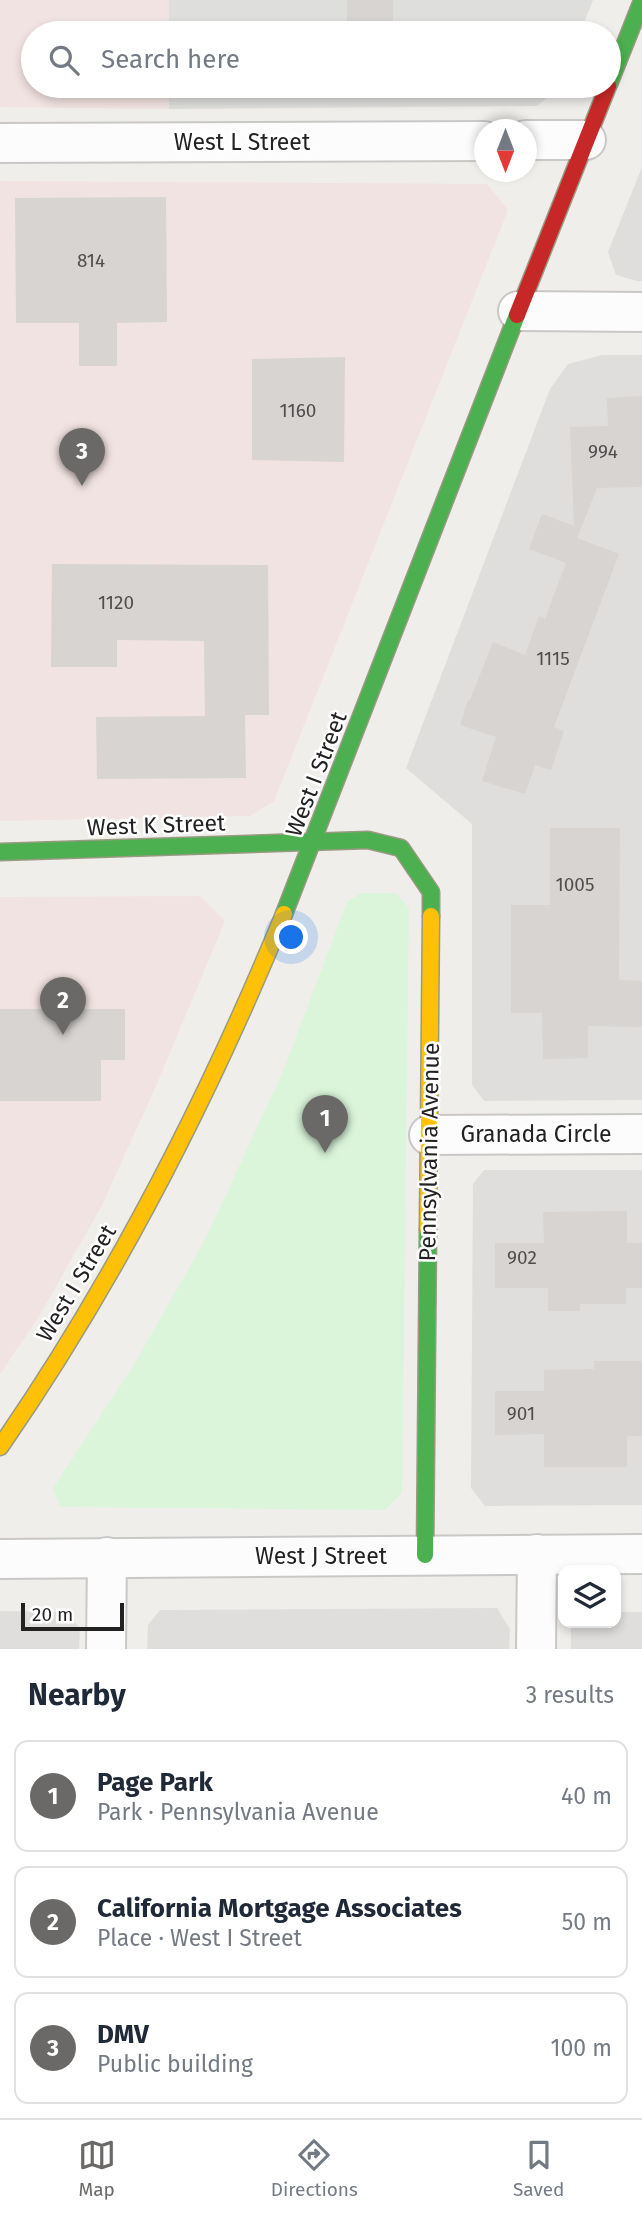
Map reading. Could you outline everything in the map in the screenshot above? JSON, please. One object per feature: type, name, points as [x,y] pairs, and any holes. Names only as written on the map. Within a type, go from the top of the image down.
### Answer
[{"type":"street","name":"West I Street","points":[[621,53],[642,1]]},
{"type":"street","name":"West I Street","points":[[0,1447],[30,1404],[119,1258],[200,1106],[248,1002],[313,844],[603,98]]},
{"type":"street","points":[[537,140],[586,140]]},
{"type":"street","name":"West L Street","points":[[0,143],[474,141]]},
{"type":"street","points":[[518,311],[642,312]]},
{"type":"street","name":"Pennsylvania Avenue","points":[[313,844],[368,840],[401,848],[431,891],[425,1555]]},
{"type":"street","name":"West K Street","points":[[0,852],[313,844]]},
{"type":"street","name":"Granada Circle","points":[[429,1135],[642,1134]]},
{"type":"street","name":"West J Street","points":[[0,1559],[642,1554]]},
{"type":"street","points":[[536,1649],[537,1555]]},
{"type":"street","points":[[106,1649],[107,1557]]},
{"type":"shaded area","points":[[0,0],[169,0],[169,21],[21,21],[21,98],[169,98],[169,109],[0,107]]},
{"type":"shaded area","points":[[169,0],[593,0],[585,21],[169,21]]},
{"type":"shaded area","points":[[169,98],[547,98],[536,106],[169,109]]},
{"type":"shaded area","points":[[642,167],[642,281],[637,281],[616,275],[608,252]]},
{"type":"shaded area","points":[[0,181],[487,184],[508,210],[274,801],[250,816],[0,821]]},
{"type":"shaded area","points":[[602,355],[642,355],[642,1100],[484,1101],[472,1085],[472,824],[406,768],[550,389],[568,364]]},
{"type":"shaded area","points":[[200,896],[225,921],[156,1086],[101,1207],[38,1318],[0,1374],[0,897]]},
{"type":"shaded area","points":[[484,1170],[642,1170],[642,1505],[485,1506],[471,1488],[473,1184]]},
{"type":"shaded area","points":[[497,1608],[510,1629],[509,1649],[147,1649],[148,1625],[160,1610]]},
{"type":"shaded area","points":[[0,1611],[65,1612],[80,1628],[79,1649],[0,1649]]},
{"type":"shaded area","points":[[621,1612],[642,1612],[642,1649],[571,1649],[571,1628],[621,1628]]},
{"type":"green space","points":[[361,893],[396,893],[409,908],[402,1493],[385,1510],[60,1507],[53,1488],[135,1363],[206,1238],[284,1069],[347,902]]},
{"type":"building","points":[[347,0],[393,0],[393,21],[347,21]]},
{"type":"building","points":[[166,197],[167,322],[117,323],[117,366],[79,366],[79,323],[16,323],[15,198]]},
{"type":"building","points":[[345,357],[344,462],[252,460],[252,359]]},
{"type":"building","points":[[642,396],[642,487],[597,488],[577,538],[619,554],[554,727],[564,731],[551,770],[535,765],[525,794],[482,781],[496,737],[460,725],[493,642],[525,655],[539,616],[545,619],[566,563],[529,549],[542,514],[574,526],[570,427],[608,426],[607,398]]},
{"type":"building","points":[[52,564],[268,565],[269,715],[245,715],[246,778],[97,779],[96,717],[205,716],[204,641],[117,640],[117,667],[51,667]]},
{"type":"building","points":[[550,828],[620,828],[619,980],[642,981],[642,1027],[588,1026],[588,1058],[543,1059],[542,1013],[511,1013],[511,905],[550,905]]},
{"type":"building","points":[[0,1009],[125,1009],[125,1060],[101,1060],[101,1101],[0,1101]]},
{"type":"building","points":[[627,1211],[627,1243],[642,1243],[642,1288],[626,1288],[626,1304],[580,1304],[580,1311],[548,1311],[548,1288],[495,1288],[495,1243],[544,1243],[543,1212]]},
{"type":"building","points":[[594,1361],[642,1361],[642,1436],[627,1436],[627,1467],[544,1467],[544,1434],[495,1435],[495,1391],[544,1391],[544,1370],[594,1369]]},
{"type":"traffic: fast","points":[[621,54],[642,1]]},
{"type":"traffic: fast","points":[[284,914],[517,315]]},
{"type":"traffic: fast","points":[[0,852],[368,840],[401,848],[431,892],[431,916]]},
{"type":"traffic: fast","points":[[425,1555],[428,1229]]},
{"type":"traffic: slow","points":[[0,1447],[82,1320],[156,1188],[223,1053],[284,914]]},
{"type":"traffic: slow","points":[[428,1229],[431,916]]},
{"type":"traffic: jam","points":[[517,315],[603,98]]},
{"type":"place","name":"DMV","points":[[82,486]]},
{"type":"place","name":"California Mortgage Associates","points":[[63,1035]]},
{"type":"place","name":"Page Park","points":[[325,1153]]}]
